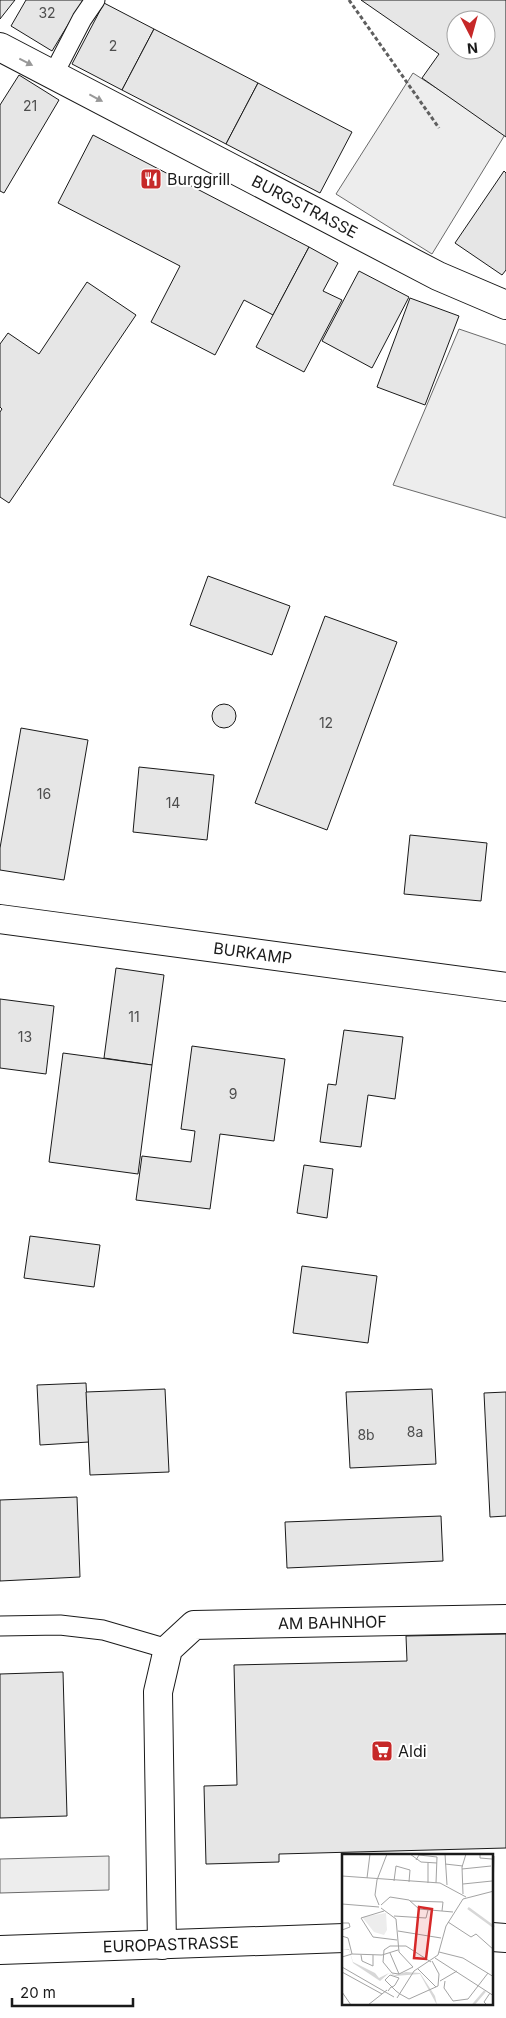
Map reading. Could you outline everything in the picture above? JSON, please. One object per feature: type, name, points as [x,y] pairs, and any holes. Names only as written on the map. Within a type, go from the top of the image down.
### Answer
[{"type":"street","name":"BURGSTRASSE","points":[[0,47],[438,276],[506,305]]},
{"type":"street","name":"BURKAMP","points":[[0,919],[506,987]]},
{"type":"street","name":"AM BAHNHOF","points":[[168,1648],[194,1625],[506,1619]]},
{"type":"street","points":[[162,1945],[158,1692],[168,1648]]},
{"type":"street","name":"EUROPASTRASSE","points":[[0,1950],[342,1938]]},
{"type":"lane","points":[[53,75],[82,19],[95,0]]},
{"type":"lane","points":[[0,1626],[60,1625],[103,1630],[168,1648]]},
{"type":"path","points":[[349,0],[439,128]]},
{"type":"shaded area","points":[[413,73],[506,133],[432,254],[336,194]]},
{"type":"shaded area","points":[[459,329],[506,345],[506,518],[393,485]]},
{"type":"shaded area","points":[[109,1856],[109,1890],[0,1893],[0,1859]]},
{"type":"building","points":[[0,0],[15,0],[0,19]]},
{"type":"building","points":[[26,0],[83,0],[52,51],[11,26]]},
{"type":"building","points":[[361,0],[506,0],[506,137],[422,78],[439,54]]},
{"type":"building","points":[[104,3],[154,29],[122,90],[72,64]]},
{"type":"building","points":[[154,29],[258,83],[226,144],[122,90]]},
{"type":"building","points":[[19,75],[59,100],[4,193],[0,191],[0,105]]},
{"type":"building","points":[[258,83],[352,132],[320,193],[226,144]]},
{"type":"building","points":[[93,135],[309,247],[273,315],[244,300],[215,355],[151,322],[180,266],[58,203]]},
{"type":"building","points":[[504,171],[506,173],[506,270],[502,275],[455,243]]},
{"type":"building","points":[[309,247],[338,263],[323,291],[342,300],[304,372],[256,347]]},
{"type":"building","points":[[359,271],[409,297],[372,368],[322,341]]},
{"type":"building","points":[[87,282],[136,315],[9,503],[0,497],[0,412],[2,409],[0,407],[0,344],[8,333],[39,354]]},
{"type":"building","points":[[410,298],[459,316],[425,405],[377,387]]},
{"type":"building","points":[[208,576],[290,606],[272,655],[190,625]]},
{"type":"building","points":[[325,616],[397,642],[327,830],[255,803]]},
{"type":"building","points":[[224,704],[233,707],[236,716],[233,725],[224,728],[215,725],[212,716],[215,707]]},
{"type":"building","points":[[21,728],[88,740],[64,880],[0,870],[0,848]]},
{"type":"building","points":[[139,767],[214,775],[207,840],[133,832]]},
{"type":"building","points":[[410,835],[487,843],[481,901],[404,894]]},
{"type":"building","points":[[116,968],[164,975],[152,1065],[104,1058]]},
{"type":"building","points":[[0,999],[54,1006],[46,1074],[0,1068]]},
{"type":"building","points":[[344,1030],[403,1037],[395,1099],[368,1095],[361,1147],[320,1142],[328,1084],[336,1085]]},
{"type":"building","points":[[192,1046],[285,1059],[274,1141],[220,1134],[210,1209],[136,1200],[142,1156],[191,1162],[195,1131],[181,1129]]},
{"type":"building","points":[[63,1053],[152,1065],[138,1174],[49,1162]]},
{"type":"building","points":[[304,1165],[333,1169],[327,1218],[297,1213]]},
{"type":"building","points":[[30,1236],[100,1245],[94,1287],[24,1278]]},
{"type":"building","points":[[302,1266],[377,1276],[368,1343],[293,1333]]},
{"type":"building","points":[[86,1383],[89,1442],[40,1445],[37,1385]]},
{"type":"building","points":[[165,1389],[169,1472],[90,1475],[86,1392]]},
{"type":"building","points":[[432,1389],[436,1464],[350,1468],[346,1392]]},
{"type":"building","points":[[506,1392],[506,1516],[490,1517],[484,1393]]},
{"type":"building","points":[[77,1497],[80,1577],[0,1581],[0,1500]]},
{"type":"building","points":[[441,1516],[443,1561],[287,1568],[285,1522]]},
{"type":"building","points":[[506,1634],[506,1848],[279,1854],[279,1862],[206,1864],[204,1786],[237,1785],[234,1665],[407,1661],[406,1636]]},
{"type":"building","points":[[63,1672],[67,1816],[0,1818],[0,1674]]},
{"type":"place","name":"Burggrill","points":[[151,179]]},
{"type":"place","name":"Aldi","points":[[382,1751]]}]
